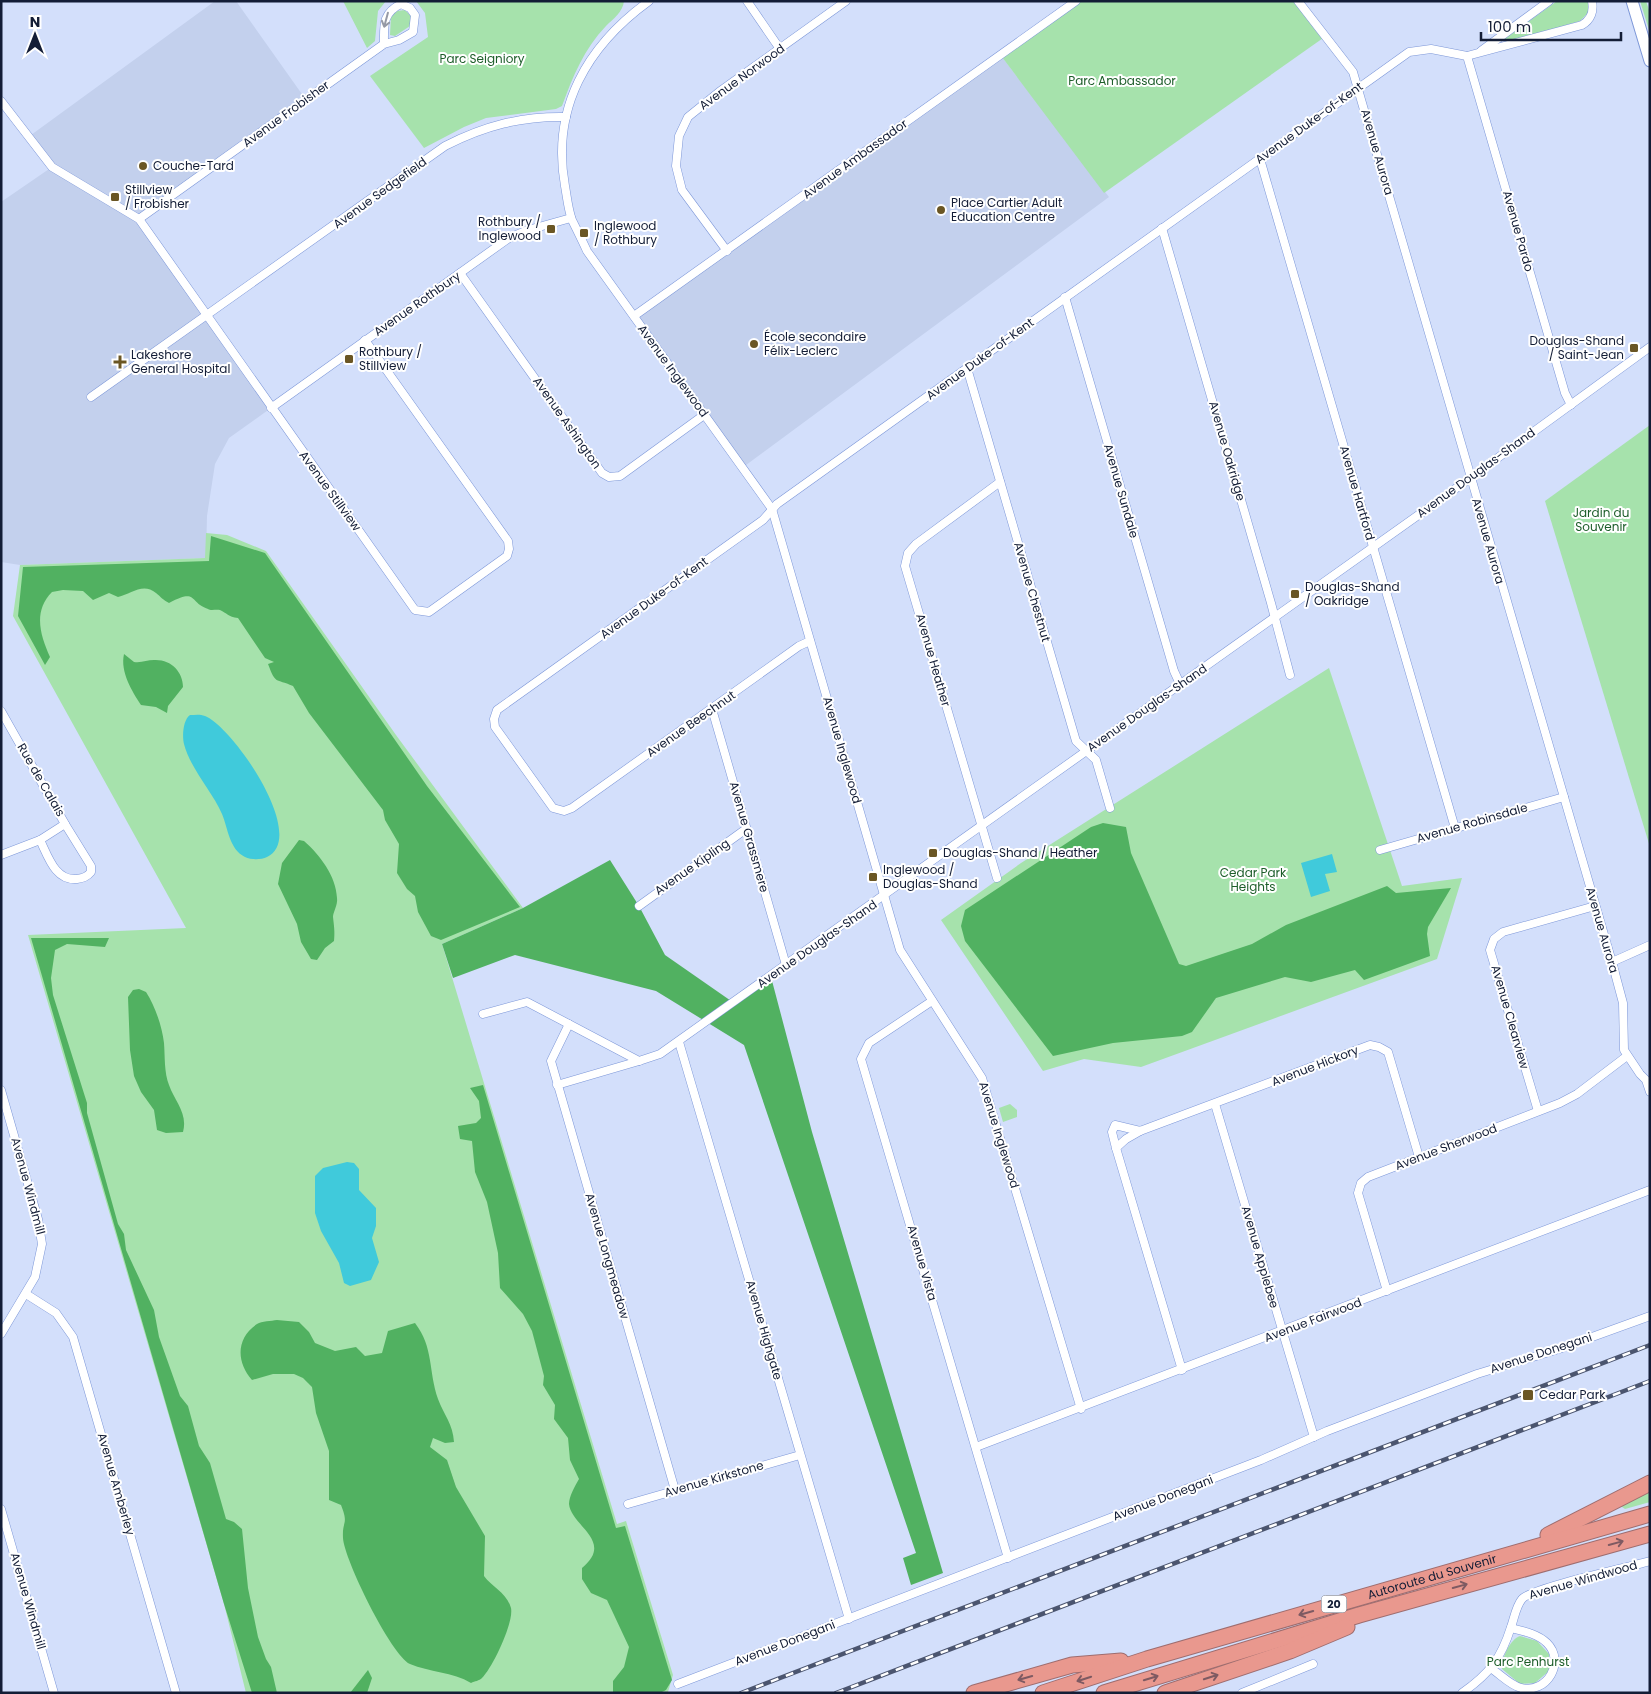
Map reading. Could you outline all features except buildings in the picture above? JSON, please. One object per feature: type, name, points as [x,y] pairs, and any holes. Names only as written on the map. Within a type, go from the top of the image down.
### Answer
[{"type":"highway","points":[[1520,1550],[1650,1483]]},
{"type":"highway","name":"Autoroute du Souvenir","points":[[1043,1693],[1147,1659],[1650,1514]]},
{"type":"highway","name":"Autoroute du Souvenir","points":[[1104,1693],[1413,1599],[1648,1535]]},
{"type":"highway","points":[[1164,1693],[1290,1651],[1413,1599]]},
{"type":"highway","points":[[974,1693],[1072,1665],[1147,1659]]},
{"type":"main road","points":[[1632,1],[1650,61]]},
{"type":"street","points":[[566,117],[578,80],[597,49],[638,4],[649,1]]},
{"type":"street","points":[[747,1],[780,49]]},
{"type":"street","name":"Avenue Norwood","points":[[726,251],[682,190],[676,166],[679,136],[688,117],[719,92],[846,1]]},
{"type":"street","name":"Avenue Ambassador","points":[[634,316],[1076,1]]},
{"type":"street","name":"Avenue Aurora","points":[[1298,1],[1353,72],[1358,87],[1612,962],[1622,1003],[1622,1043],[1627,1056],[1648,1079],[1650,1092]]},
{"type":"street","name":"Avenue Duke-of-Kent","points":[[1477,54],[1549,1]]},
{"type":"street","name":"Avenue Duke-of-Kent","points":[[572,808],[564,811],[553,808],[495,727],[494,719],[498,710],[763,520],[772,509],[1065,297],[1409,52],[1431,49],[1467,56],[1582,25],[1588,21],[1592,14],[1592,1]]},
{"type":"street","name":"Avenue Frobisher","points":[[139,219],[384,44],[399,40],[412,32],[415,16],[410,8],[401,4],[387,14],[384,22],[384,44]]},
{"type":"street","name":"Avenue Pardo","points":[[1467,56],[1565,393],[1571,405]]},
{"type":"street","name":"Avenue Stillview","points":[[1,101],[52,167],[139,219],[206,317],[415,610],[429,612],[507,556],[509,549],[508,541],[365,340]]},
{"type":"street","name":"Avenue Inglewood","points":[[566,117],[563,173],[571,218],[587,251],[772,509],[900,950],[982,1078],[1081,1409]]},
{"type":"street","name":"Avenue Sedgefield","points":[[91,397],[444,146],[496,124],[529,118],[566,117]]},
{"type":"street","name":"Avenue Hartford","points":[[1260,159],[1455,828]]},
{"type":"street","name":"Avenue Rothbury","points":[[271,408],[509,238],[528,230],[571,218]]},
{"type":"street","name":"Avenue Oakridge","points":[[1162,228],[1275,617],[1290,675]]},
{"type":"street","name":"Avenue Ashington","points":[[460,273],[602,473],[609,477],[620,476],[704,415]]},
{"type":"street","name":"Avenue Sundale","points":[[1065,297],[1174,671],[1180,684]]},
{"type":"street","name":"Avenue Douglas-Shand","points":[[557,1085],[660,1054],[679,1042],[885,896],[982,824],[1470,478],[1650,347]]},
{"type":"street","name":"Avenue Chestnut","points":[[967,368],[1076,741],[1096,760],[1110,808]]},
{"type":"street","name":"Avenue Heather","points":[[997,878],[906,566],[908,553],[916,544],[1000,482]]},
{"type":"street","name":"Avenue Beechnut","points":[[572,808],[810,641]]},
{"type":"street","name":"Avenue Grassmere","points":[[712,709],[786,965]]},
{"type":"street","name":"Rue de Calais","points":[[1,711],[91,866],[91,872],[87,877],[64,878],[57,872],[40,840]]},
{"type":"street","name":"Avenue Robinsdale","points":[[1380,850],[1564,797]]},
{"type":"street","name":"Rue de Calais","points":[[1,855],[40,840],[66,824]]},
{"type":"street","name":"Avenue Kipling","points":[[639,906],[746,829]]},
{"type":"street","name":"Avenue Clearview","points":[[1538,1111],[1490,950],[1494,939],[1503,932],[1595,906]]},
{"type":"street","points":[[1612,962],[1650,945]]},
{"type":"street","name":"Avenue Vista","points":[[932,1001],[869,1042],[861,1059],[1008,1558]]},
{"type":"street","points":[[484,1014],[527,1002],[639,1061]]},
{"type":"street","name":"Avenue Longmeadow","points":[[569,1024],[551,1061],[675,1490]]},
{"type":"street","name":"Avenue Highgate","points":[[679,1042],[849,1619]]},
{"type":"street","name":"Avenue Hickory","points":[[1116,1148],[1126,1139],[1140,1131],[1370,1045],[1380,1047],[1388,1052],[1419,1157]]},
{"type":"street","name":"Avenue Sherwood","points":[[1387,1291],[1358,1193],[1361,1183],[1368,1177],[1577,1094],[1627,1056]]},
{"type":"street","name":"Avenue Windmill","points":[[1,1090],[42,1237],[38,1270],[26,1294],[1,1334]]},
{"type":"street","name":"Avenue Applebee","points":[[1215,1104],[1314,1437]]},
{"type":"street","points":[[1140,1131],[1115,1125],[1112,1132],[1182,1370]]},
{"type":"street","name":"Avenue Fairwood","points":[[976,1447],[1081,1409],[1650,1190]]},
{"type":"street","name":"Avenue Amberley","points":[[26,1294],[56,1313],[66,1323],[73,1337],[176,1693]]},
{"type":"street","name":"Avenue Donegani","points":[[678,1684],[1008,1558],[1477,1374],[1566,1347],[1650,1316]]},
{"type":"street","name":"Avenue Kirkstone","points":[[628,1504],[800,1455]]},
{"type":"street","name":"Avenue Windmill","points":[[1,1509],[54,1693]]},
{"type":"street","name":"Avenue Windwood","points":[[1511,1628],[1519,1603],[1524,1597],[1534,1592],[1650,1561]]},
{"type":"street","points":[[1462,1693],[1492,1669],[1511,1628],[1540,1638],[1550,1646],[1555,1663],[1551,1675],[1542,1685],[1523,1689],[1515,1686],[1492,1669]]},
{"type":"street","points":[[1242,1693],[1313,1664]]},
{"type":"shaded area","name":"Lakeshore General Hospital","points":[[215,1],[236,1],[304,97],[139,219],[271,408],[229,438],[215,464],[207,516],[206,558],[20,565],[1,562],[1,202],[52,167],[31,135]]},
{"type":"shaded area","name":"Place Cartier Adult Education Centre","points":[[1002,57],[1109,197],[742,468],[634,316],[772,223]]},
{"type":"green space","points":[[343,1],[386,1],[378,11],[375,41],[367,48]]},
{"type":"green space","name":"Parc Seigniory","points":[[416,1],[624,1],[620,12],[598,35],[585,54],[562,106],[556,109],[486,118],[424,148],[370,76],[428,37],[425,13]]},
{"type":"green space","name":"Parc Ambassador","points":[[1079,1],[1297,1],[1326,36],[1104,193],[1002,57]]},
{"type":"green space","points":[[1557,1],[1588,1],[1588,13],[1580,21],[1506,43],[1504,39]]},
{"type":"green space","points":[[1640,1],[1646,1],[1650,13],[1650,33]]},
{"type":"green space","points":[[405,10],[411,16],[410,26],[395,36],[390,35],[391,16],[397,11]]},
{"type":"green space","name":"Jardin du Souvenir","points":[[1650,425],[1650,847],[1545,501]]},
{"type":"green space","points":[[206,533],[227,535],[266,551],[396,735],[523,908],[442,944],[617,1524],[626,1521],[673,1675],[668,1692],[246,1693],[224,1604],[28,935],[186,928],[13,616],[20,565],[205,558]]},
{"type":"green space","points":[[211,536],[265,553],[427,786],[520,907],[441,940],[431,936],[418,912],[415,896],[407,889],[397,873],[399,844],[385,820],[383,810],[309,713],[293,686],[275,678],[268,664],[274,662],[265,658],[238,618],[220,610],[209,610],[189,596],[169,603],[156,593],[146,589],[137,590],[118,597],[109,593],[93,600],[83,591],[63,590],[52,592],[46,599],[40,615],[41,632],[50,657],[45,665],[18,616],[23,567],[209,561]]},
{"type":"green space","points":[[124,654],[134,662],[160,660],[166,662],[171,664],[181,676],[183,687],[168,706],[167,713],[156,707],[141,705],[125,674]]},
{"type":"green space","name":"Cedar Park Heights","points":[[1329,668],[1402,886],[1462,878],[1437,959],[1141,1067],[1084,1059],[1043,1071],[941,920],[1021,863]]},
{"type":"green space","points":[[1103,823],[1126,827],[1131,853],[1179,964],[1186,966],[1252,944],[1286,925],[1387,886],[1396,893],[1451,888],[1428,927],[1430,956],[1364,980],[1355,970],[1311,982],[1285,977],[1216,998],[1192,1032],[1182,1036],[1113,1043],[1053,1056],[965,941],[961,926],[965,910],[1091,827]]},
{"type":"green space","points":[[299,840],[304,841],[321,859],[334,882],[336,890],[337,901],[333,917],[334,941],[325,948],[317,960],[311,959],[301,942],[297,924],[278,884],[282,863]]},
{"type":"green space","points":[[610,860],[639,906],[665,955],[734,1003],[771,977],[812,1132],[943,1573],[911,1585],[903,1558],[916,1553],[744,1045],[656,991],[515,955],[453,978],[442,944],[523,908]]},
{"type":"green space","points":[[31,938],[109,938],[105,947],[67,944],[55,950],[51,978],[53,995],[87,1103],[87,1113],[118,1224],[124,1234],[126,1250],[154,1310],[159,1337],[180,1396],[188,1406],[199,1446],[210,1463],[226,1519],[234,1522],[242,1529],[248,1588],[258,1637],[271,1667],[277,1693],[252,1693],[224,1604]]},
{"type":"green space","points":[[139,989],[146,992],[160,1023],[164,1043],[167,1080],[184,1119],[183,1132],[166,1133],[157,1130],[154,1110],[141,1092],[134,1076],[130,1050],[128,997],[133,990]]},
{"type":"green space","points":[[483,1085],[616,1528],[625,1526],[672,1680],[666,1690],[660,1693],[613,1693],[613,1681],[624,1667],[629,1647],[607,1600],[591,1593],[582,1579],[582,1568],[591,1558],[594,1550],[589,1534],[571,1512],[569,1504],[571,1494],[579,1479],[570,1460],[568,1438],[554,1419],[555,1405],[543,1385],[544,1376],[532,1331],[523,1314],[500,1288],[498,1253],[487,1202],[475,1172],[472,1141],[460,1139],[458,1126],[476,1123],[481,1118],[479,1101],[470,1088]]},
{"type":"green space","points":[[1010,1104],[1017,1110],[1017,1117],[1003,1122],[999,1108]]},
{"type":"green space","points":[[277,1320],[299,1322],[309,1332],[315,1343],[335,1351],[356,1347],[365,1356],[382,1353],[388,1331],[415,1323],[421,1332],[428,1350],[438,1399],[450,1425],[454,1442],[445,1443],[433,1438],[430,1447],[447,1460],[456,1487],[485,1536],[484,1576],[506,1598],[511,1608],[509,1623],[502,1644],[492,1664],[480,1680],[471,1683],[464,1679],[410,1664],[402,1657],[381,1626],[360,1585],[345,1549],[343,1532],[345,1516],[341,1505],[329,1500],[329,1451],[316,1413],[312,1387],[303,1378],[294,1374],[273,1374],[252,1380],[243,1366],[241,1350],[245,1336],[257,1324]]},
{"type":"green space","points":[[1650,1486],[1650,1502],[1625,1509],[1622,1507],[1622,1504]]},
{"type":"green space","name":"Parc Penhurst","points":[[1520,1636],[1537,1641],[1549,1654],[1549,1671],[1535,1683],[1520,1684],[1502,1669],[1507,1650],[1513,1641]]},
{"type":"green space","points":[[368,1670],[372,1678],[367,1693],[350,1693]]},
{"type":"water","points":[[190,715],[205,716],[217,724],[248,760],[262,783],[273,806],[279,828],[278,846],[267,857],[259,859],[247,858],[232,844],[222,814],[191,762],[184,744],[184,728]]},
{"type":"water","points":[[1332,854],[1337,872],[1325,874],[1330,891],[1311,897],[1301,863]]},
{"type":"water","points":[[347,1162],[354,1163],[359,1169],[359,1190],[376,1208],[376,1226],[372,1238],[379,1262],[371,1280],[350,1286],[344,1283],[339,1263],[321,1231],[315,1213],[315,1176],[323,1168]]},
{"type":"railway","points":[[741,1693],[1650,1345]]},
{"type":"railway","points":[[836,1693],[1650,1381]]},
{"type":"place","name":"Couche-Tard","points":[[143,166]]},
{"type":"place","name":"Stillview / Frobisher","points":[[115,197]]},
{"type":"place","name":"Place Cartier Adult Education Centre","points":[[941,210]]},
{"type":"place","name":"Rothbury / Inglewood","points":[[551,229]]},
{"type":"place","name":"Inglewood / Rothbury","points":[[584,233]]},
{"type":"place","name":"École secondaire Félix-Leclerc","points":[[754,344]]},
{"type":"place","name":"Douglas-Shand / Saint-Jean","points":[[1634,348]]},
{"type":"place","name":"Rothbury / Stillview","points":[[349,359]]},
{"type":"place","name":"Lakeshore General Hospital","points":[[120,362]]},
{"type":"place","name":"Douglas-Shand / Oakridge","points":[[1295,594]]},
{"type":"place","name":"Douglas-Shand / Heather","points":[[933,853]]},
{"type":"place","name":"Inglewood / Douglas-Shand","points":[[873,877]]},
{"type":"place","name":"Cedar Park","points":[[1528,1395]]}]
